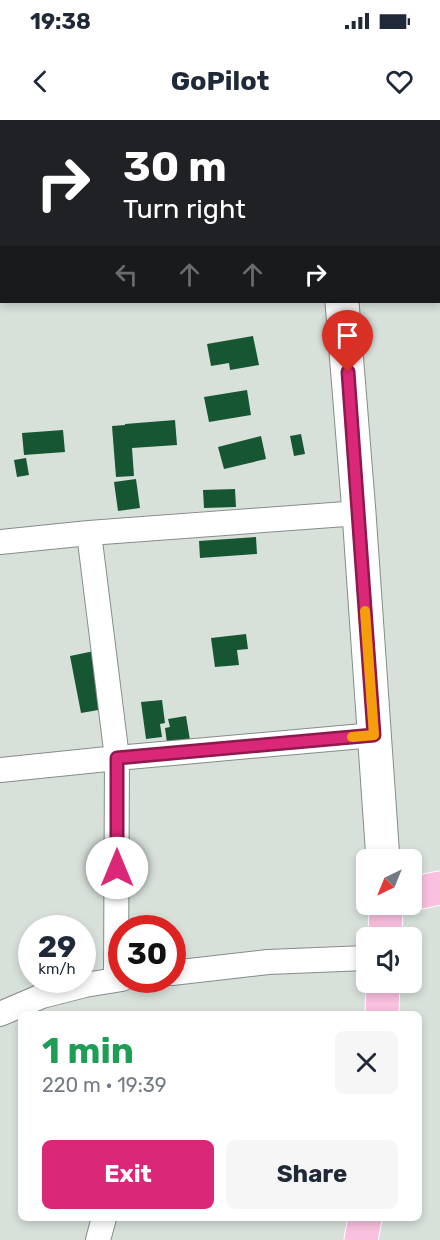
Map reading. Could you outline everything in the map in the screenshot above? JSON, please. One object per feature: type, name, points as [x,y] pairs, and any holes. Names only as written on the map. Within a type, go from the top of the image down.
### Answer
[{"type":"highway","points":[[422,892],[440,888]]},
{"type":"highway","points":[[382,1011],[383,993]]},
{"type":"highway","points":[[361,1240],[364,1221]]},
{"type":"main road","points":[[342,303],[382,849]]},
{"type":"street","points":[[0,542],[89,533],[359,513]]},
{"type":"street","points":[[89,533],[117,758],[118,915]]},
{"type":"street","points":[[0,770],[374,735]]},
{"type":"street","points":[[186,971],[268,962],[356,958]]},
{"type":"street","points":[[0,1014],[42,996],[108,981]]},
{"type":"street","points":[[0,1022],[18,1026]]},
{"type":"street","points":[[98,1240],[103,1221]]},
{"type":"building","points":[[253,336],[259,365],[230,370],[229,363],[211,366],[207,344]]},
{"type":"building","points":[[247,390],[251,415],[209,422],[204,397]]},
{"type":"building","points":[[175,420],[177,445],[132,448],[134,476],[116,477],[112,426]]},
{"type":"building","points":[[63,430],[65,452],[24,455],[22,433]]},
{"type":"building","points":[[301,434],[305,454],[294,456],[290,436]]},
{"type":"building","points":[[261,436],[266,459],[224,469],[218,447]]},
{"type":"building","points":[[26,458],[29,475],[17,477],[14,460]]},
{"type":"building","points":[[136,479],[140,508],[118,511],[114,482]]},
{"type":"building","points":[[235,489],[236,507],[204,508],[203,490]]},
{"type":"building","points":[[256,537],[257,554],[200,558],[199,541]]},
{"type":"building","points":[[246,634],[248,649],[237,650],[239,665],[215,667],[211,638]]},
{"type":"building","points":[[99,650],[110,708],[81,713],[70,656]]},
{"type":"building","points":[[162,700],[165,723],[160,724],[162,737],[146,739],[141,702]]},
{"type":"building","points":[[186,716],[190,740],[167,743],[165,728],[170,727],[168,719]]},
{"type":"slow traffic","points":[[352,737],[374,735],[365,611]]},
{"type":"route","points":[[117,868],[117,758],[374,735],[348,372]]}]
